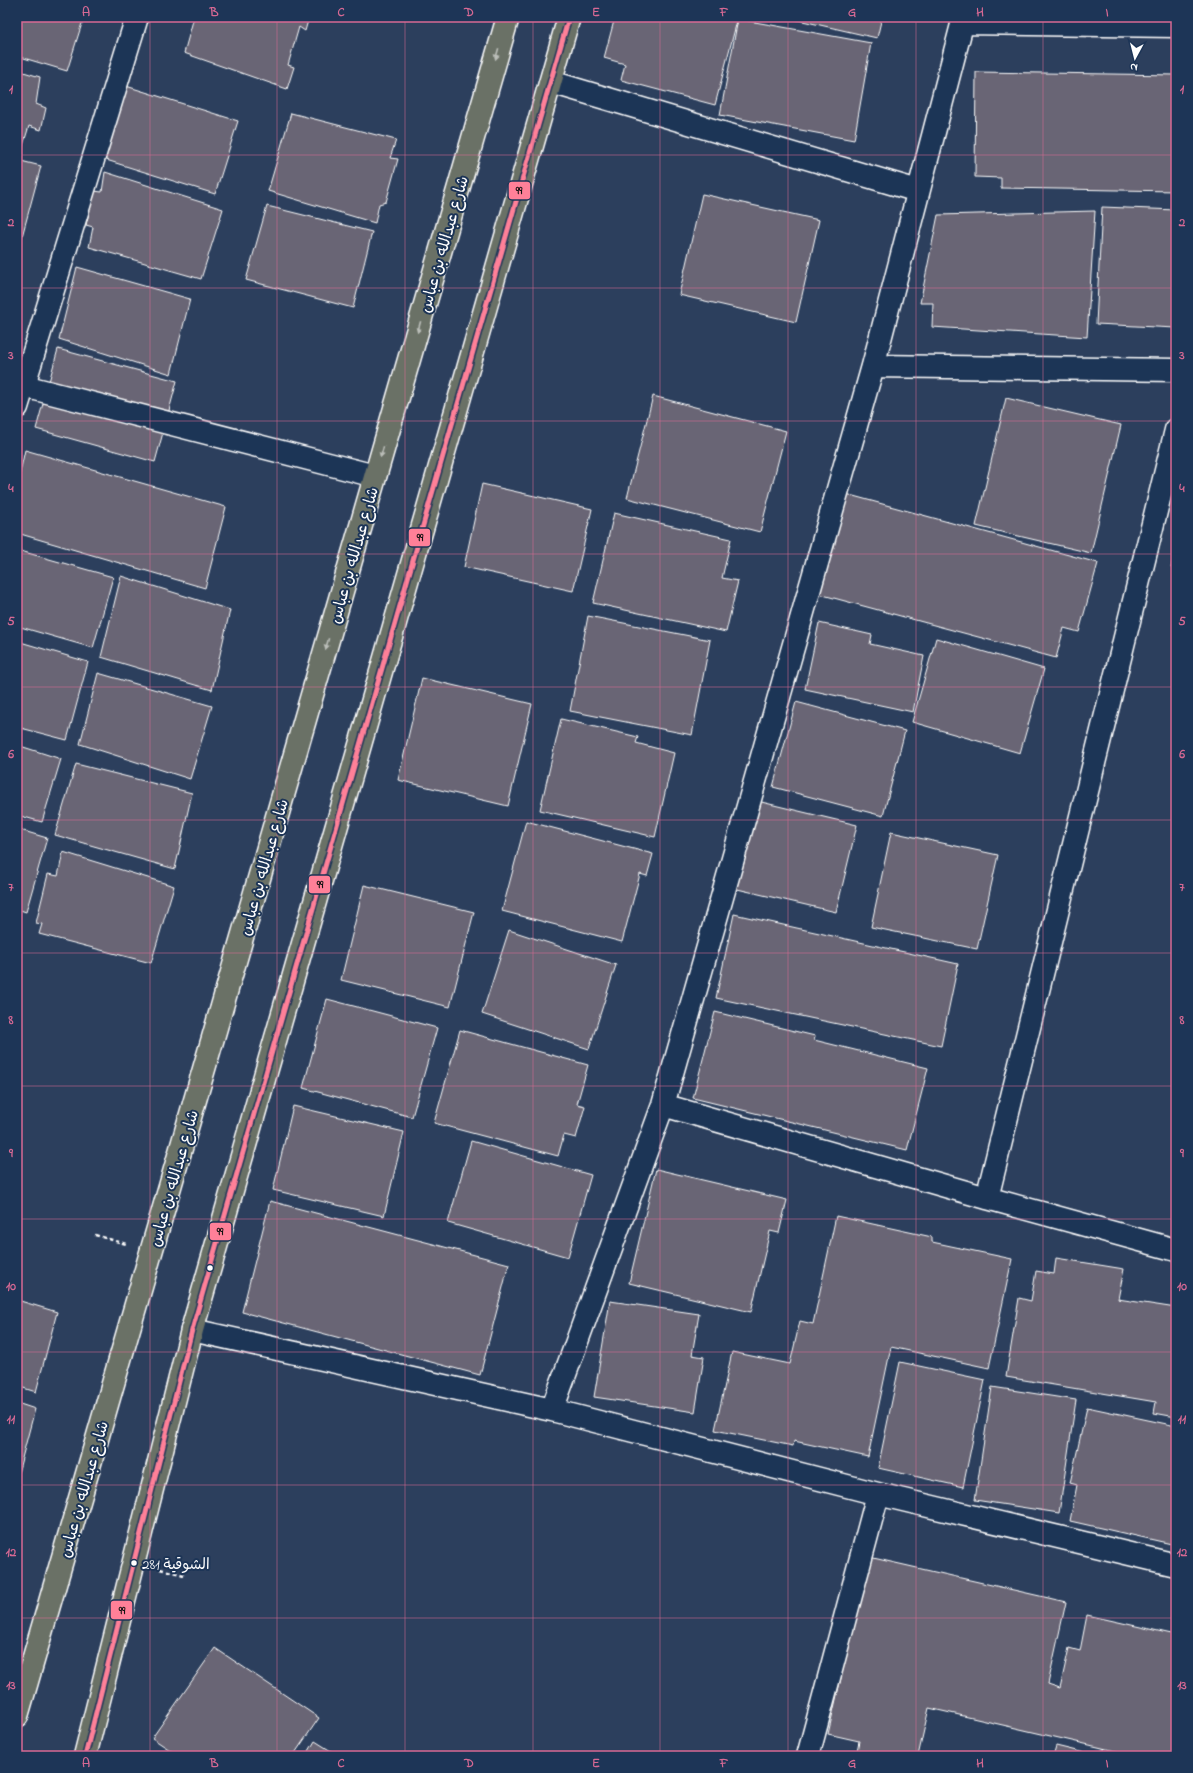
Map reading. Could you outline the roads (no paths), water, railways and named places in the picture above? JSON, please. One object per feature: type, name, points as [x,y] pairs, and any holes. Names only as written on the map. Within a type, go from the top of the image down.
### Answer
[{"type":"main road","name":"شارع عبدالله بن عباس","points":[[17,1716],[376,476],[507,17]]},
{"type":"main road","points":[[85,1756],[192,1330],[569,17]]},
{"type":"street","points":[[17,407],[137,17]]},
{"type":"street","points":[[552,1410],[662,1104],[873,366],[963,20],[1176,26]]},
{"type":"street","points":[[551,82],[918,191]]},
{"type":"street","points":[[873,366],[1176,370]]},
{"type":"street","points":[[24,386],[376,476]]},
{"type":"street","points":[[987,1198],[1176,430]]},
{"type":"street","points":[[662,1104],[987,1198],[1176,1250]]},
{"type":"street","points":[[192,1330],[552,1410],[878,1494],[1176,1565]]},
{"type":"street","points":[[808,1756],[878,1494]]},
{"type":"place","name":"الشوقية 281","points":[[134,1563]]}]
